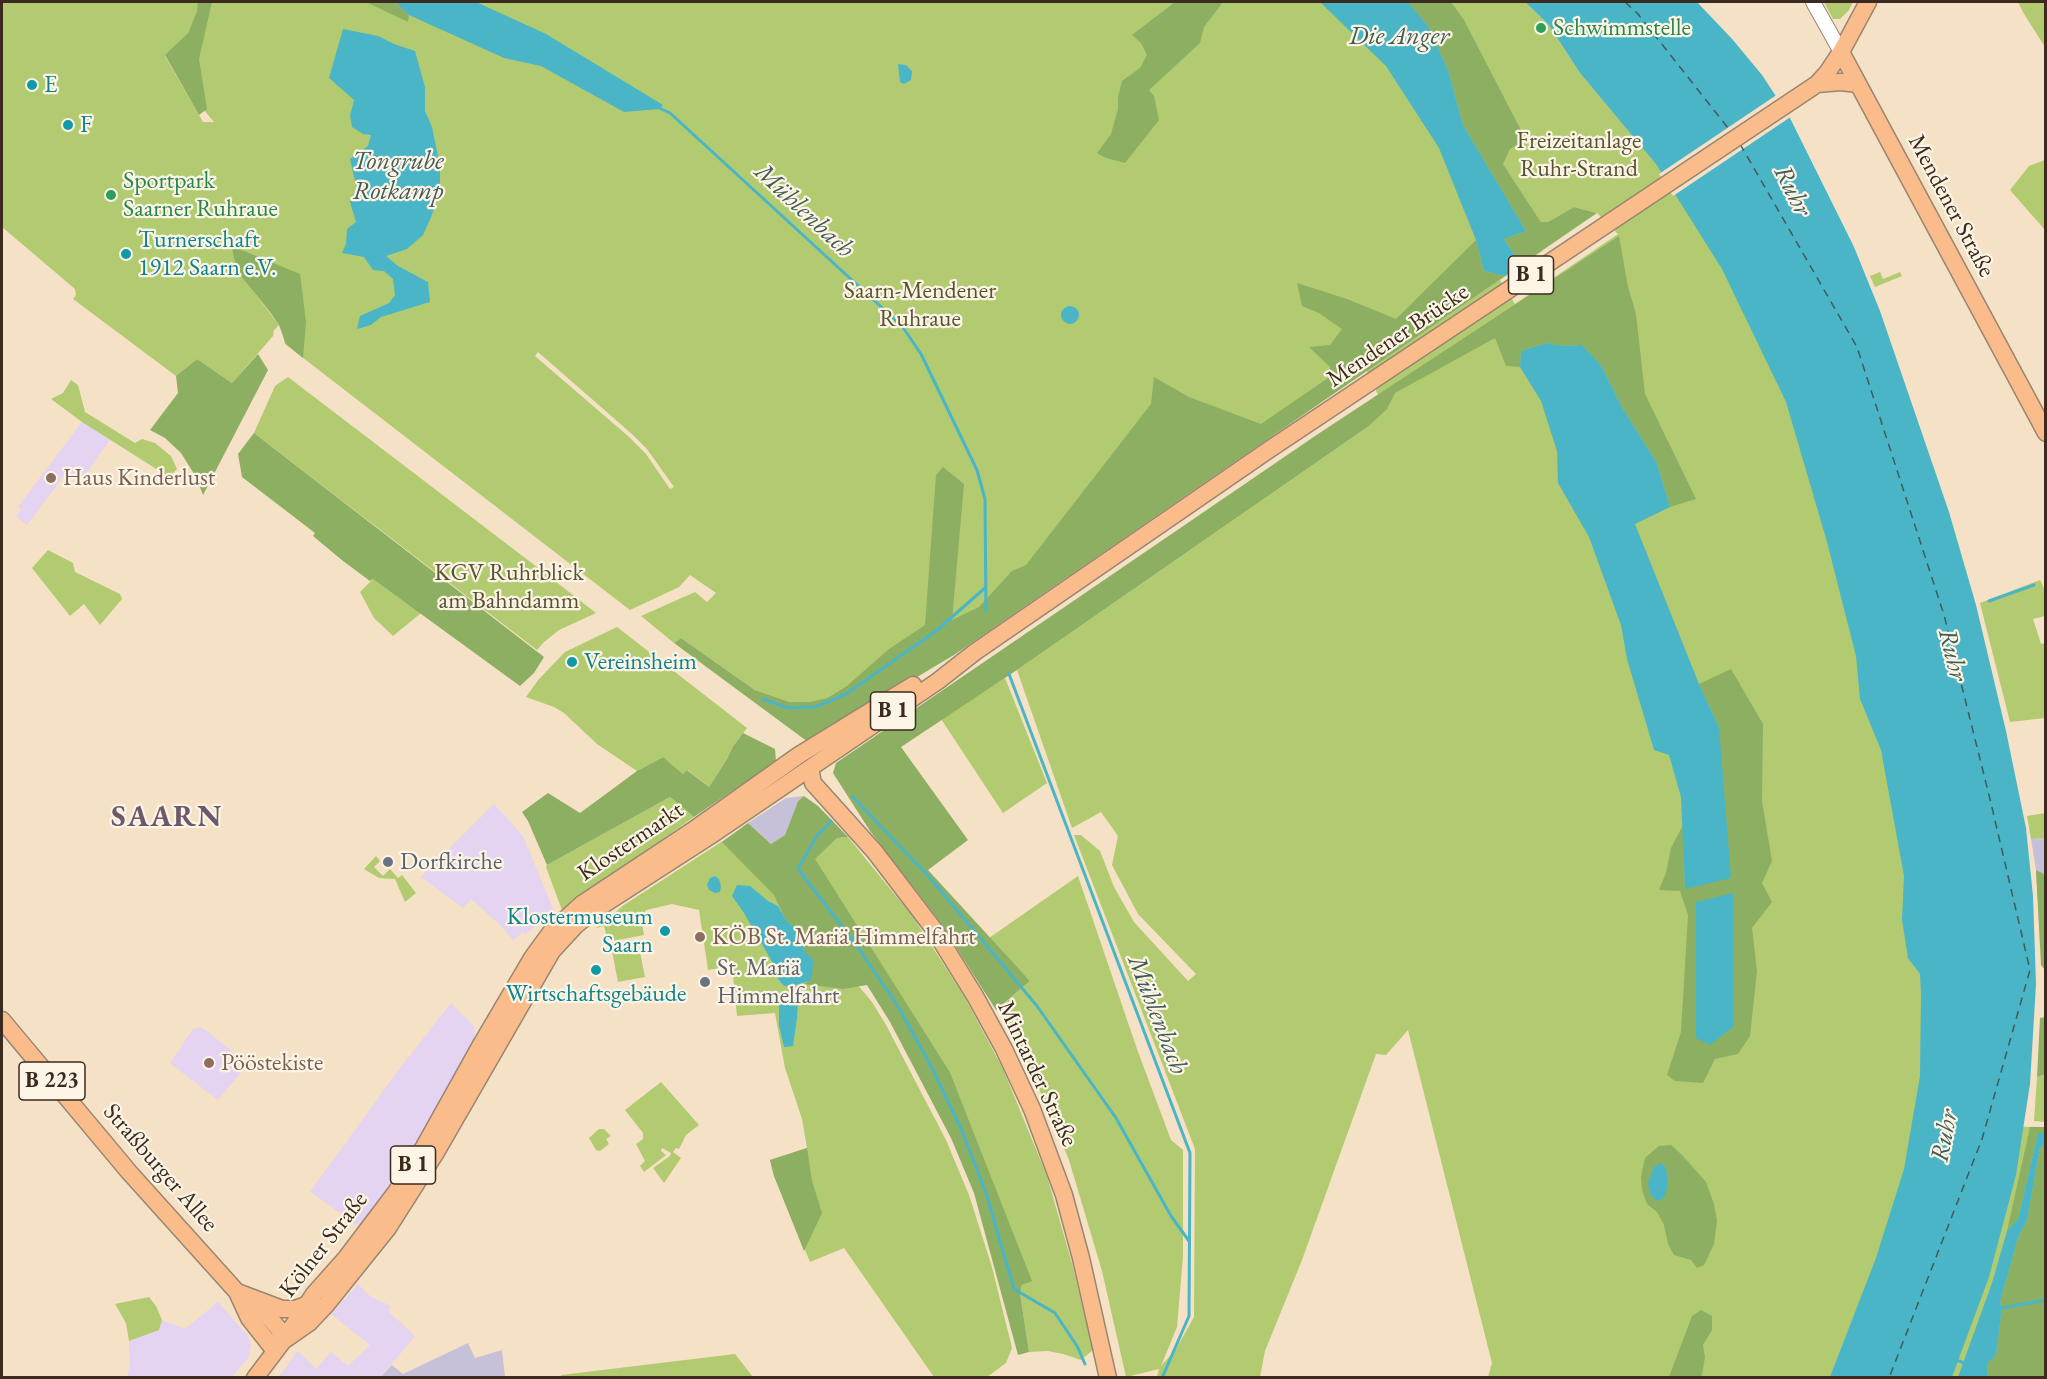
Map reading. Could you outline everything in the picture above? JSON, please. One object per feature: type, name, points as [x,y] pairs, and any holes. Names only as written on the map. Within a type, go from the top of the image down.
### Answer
[{"type":"main road","name":"B 1","points":[[1841,52],[1868,2]]},
{"type":"main road","name":"Mendener Straße","points":[[1841,52],[2046,433]]},
{"type":"main road","name":"Mendener Brücke","points":[[805,761],[938,681],[975,652],[1814,85],[1827,73],[1841,52]]},
{"type":"main road","points":[[1814,85],[1841,82],[1858,84]]},
{"type":"main road","name":"Mintarder Straße","points":[[805,761],[828,781],[852,824],[933,928],[975,996],[1004,1049],[1032,1109],[1064,1195],[1108,1377]]},
{"type":"main road","name":"Klostermarkt","points":[[499,1029],[532,958],[551,932],[566,918],[582,904],[692,831],[805,761]]},
{"type":"main road","name":"Straßburger Allee","points":[[2,1020],[136,1179],[237,1292],[249,1318],[279,1346]]},
{"type":"main road","name":"Kölner Straße","points":[[255,1377],[306,1305],[346,1258],[396,1192],[499,1029]]},
{"type":"main road","name":"Kölner Straße","points":[[279,1346],[309,1323],[326,1305],[387,1228],[435,1154],[499,1029]]},
{"type":"main road","name":"Straßburger Allee","points":[[237,1292],[254,1299],[279,1329],[279,1346]]},
{"type":"main road","points":[[254,1299],[282,1309],[295,1309],[306,1305]]},
{"type":"street","name":"Mendener Straße","points":[[1813,2],[1841,52]]},
{"type":"shaded area","name":"Haus Kinderlust","points":[[82,422],[110,440],[79,483],[66,473],[27,525],[16,516],[21,510],[18,507]]},
{"type":"shaded area","points":[[804,796],[798,801],[785,835],[771,844],[748,823],[786,798]]},
{"type":"shaded area","points":[[494,804],[523,836],[554,911],[525,934],[523,932],[513,940],[471,899],[463,908],[421,877]]},
{"type":"shaded area","points":[[2045,838],[2045,941],[2040,942],[2036,870],[2031,839]]},
{"type":"shaded area","points":[[451,1003],[474,1026],[475,1036],[417,1143],[385,1194],[360,1227],[310,1192],[397,1072]]},
{"type":"shaded area","name":"Pööstekiste","points":[[199,1027],[248,1064],[218,1100],[170,1063],[193,1029]]},
{"type":"shaded area","points":[[358,1284],[370,1296],[391,1306],[388,1311],[415,1336],[381,1377],[278,1378],[298,1351],[316,1369],[331,1352],[348,1366],[370,1345],[331,1314]]},
{"type":"shaded area","points":[[218,1302],[247,1335],[251,1344],[248,1358],[232,1377],[127,1378],[130,1365],[129,1341],[159,1330],[162,1320],[185,1329]]},
{"type":"shaded area","points":[[468,1343],[475,1358],[502,1350],[505,1377],[381,1377],[392,1365],[403,1374]]},
{"type":"green space","name":"Saarn-Mendener Ruhraue","points":[[2,2],[1525,2],[1548,24],[1580,73],[1656,163],[1676,195],[1745,150],[1968,1126],[2045,1127],[2045,1377],[1488,1377],[1492,1363],[1408,1030],[1386,1055],[1376,1054],[1302,1260],[1265,1351],[1260,1377],[1157,1377],[1159,1369],[1126,1377],[1102,1271],[1069,1160],[1017,1037],[999,1008],[1030,981],[989,938],[1078,876],[1137,1049],[1171,1140],[1183,1150],[1183,1256],[1177,1327],[1161,1366],[1176,1349],[1194,1317],[1195,1149],[1074,835],[1081,835],[1100,851],[1114,887],[1134,922],[1188,981],[1196,974],[1138,914],[1112,865],[1118,836],[1101,812],[1072,828],[1017,670],[1369,426],[1385,410],[1365,367],[866,707],[848,685],[827,698],[809,702],[790,702],[755,690],[681,638],[674,643],[641,616],[695,592],[707,602],[716,593],[690,575],[679,587],[630,610],[285,344],[280,324],[247,283],[279,325],[274,330],[273,336],[232,383],[197,359],[176,376],[73,299],[76,295],[75,289],[2,227]],"holes":[[[196,14],[181,83],[214,122],[203,122],[165,56],[188,33]],[[1508,172],[1541,222],[1548,222],[1574,207],[1597,213],[1618,234],[1515,304],[1500,280],[1542,251],[1535,222]],[[538,352],[633,435],[647,449],[674,487],[670,489],[646,454],[628,436],[535,356]]]},
{"type":"green space","points":[[198,2],[212,2],[199,59],[207,109],[199,115],[165,55],[188,33],[197,11]]},
{"type":"green space","points":[[366,2],[395,2],[409,15],[408,22]]},
{"type":"green space","points":[[1175,2],[1223,2],[1204,27],[1200,43],[1149,90],[1154,96],[1159,120],[1125,163],[1106,158],[1097,153],[1111,134],[1122,81],[1140,68],[1147,55],[1141,43],[1132,35]]},
{"type":"green space","points":[[1408,2],[1451,2],[1464,20],[1526,140],[1510,149],[1503,164],[1541,222],[1548,222],[1574,207],[1597,213],[1521,265],[1504,239],[1526,231],[1463,125],[1448,70],[1428,26]]},
{"type":"green space","points":[[1824,2],[1853,2],[1840,19],[1833,19]]},
{"type":"green space","points":[[2018,2],[2045,2],[2045,47],[2024,14]]},
{"type":"green space","points":[[2046,160],[2045,230],[2010,190],[2029,166]]},
{"type":"green space","points":[[1619,236],[1628,287],[1636,314],[1645,394],[1696,499],[1670,507],[1657,463],[1623,409],[1601,365],[1582,345],[1562,346],[1547,343],[1521,351],[1520,367],[1506,366],[1495,338],[1395,393],[1387,409],[1369,426],[1017,670],[901,747],[968,840],[928,870],[1030,981],[996,1010],[938,919],[870,831],[833,773],[836,763],[1318,434]]},
{"type":"green space","points":[[1476,240],[1484,271],[1505,276],[954,655],[808,742],[674,643],[681,638],[755,690],[790,702],[809,702],[827,698],[848,685],[889,649],[925,625],[936,475],[943,467],[964,484],[952,620],[979,607],[1012,571],[1026,565],[1151,404],[1154,377],[1189,397],[1261,424],[1328,378],[1330,367],[1309,347],[1330,345],[1342,329],[1319,313],[1302,306],[1297,283],[1347,299],[1396,319]]},
{"type":"green space","points":[[232,248],[300,274],[306,322],[303,358],[286,344],[279,325],[237,271]]},
{"type":"green space","points":[[1880,272],[1883,279],[1900,272],[1902,276],[1875,287],[1870,276]]},
{"type":"green space","points":[[258,354],[268,370],[203,495],[196,477],[181,453],[165,438],[150,430],[178,393],[176,376],[197,359],[232,383]]},
{"type":"green space","name":"KGV Ruhrblick am Bahndamm","points":[[288,377],[596,613],[559,630],[537,650],[254,433],[275,386]]},
{"type":"green space","points":[[71,380],[78,385],[85,412],[135,443],[142,439],[155,443],[171,456],[177,469],[169,477],[82,422],[51,399],[63,393]]},
{"type":"green space","points":[[254,433],[544,657],[534,673],[520,686],[373,579],[370,581],[343,561],[313,536],[315,533],[242,477],[238,454]]},
{"type":"green space","points":[[48,550],[73,563],[75,572],[120,594],[122,599],[100,625],[84,604],[70,616],[32,568]]},
{"type":"green space","points":[[373,579],[421,613],[393,636],[374,618],[360,592]]},
{"type":"green space","points":[[2040,580],[2045,590],[2045,616],[2033,619],[2041,644],[2045,643],[2045,718],[2010,722],[1980,603]]},
{"type":"green space","name":"KGV Ruhrblick am Bahndamm","points":[[617,627],[747,728],[709,787],[688,770],[683,774],[663,757],[637,771],[597,744],[564,713],[526,697],[539,679],[565,652]]},
{"type":"green space","points":[[1731,669],[1763,724],[1762,801],[1772,861],[1762,883],[1772,902],[1752,928],[1757,971],[1750,1036],[1738,1054],[1715,1059],[1703,1083],[1675,1081],[1667,1075],[1681,1032],[1688,915],[1680,891],[1659,890],[1666,873],[1671,848],[1683,825],[1685,888],[1719,727],[1699,684]]},
{"type":"green space","points":[[1005,678],[1047,783],[1003,813],[941,719]]},
{"type":"green space","points":[[743,733],[775,749],[776,761],[694,817],[670,797],[547,865],[522,812],[548,793],[580,813],[637,771],[663,757],[683,774],[687,770],[709,787]]},
{"type":"green space","points":[[804,796],[818,806],[848,837],[837,838],[815,859],[950,1072],[1032,1281],[1022,1285],[1020,1293],[1029,1352],[1018,1355],[974,1193],[951,1138],[890,1022],[867,985],[843,989],[804,984],[809,981],[801,934],[786,920],[774,895],[722,842],[748,823],[771,844],[785,835],[798,801]]},
{"type":"green space","points":[[670,797],[694,817],[562,910],[547,865]]},
{"type":"green space","points":[[2045,813],[2045,838],[2031,839],[2027,816]]},
{"type":"green space","points":[[732,835],[872,1002],[946,1140],[969,1195],[992,1267],[1012,1348],[1006,1363],[987,1377],[934,1377],[844,1248],[810,1262],[774,1176],[770,1160],[807,1148],[802,1119],[785,1068],[775,1013],[737,1016],[732,966],[708,970],[699,910],[672,904],[646,910],[641,918],[644,935],[608,942],[604,926],[596,928],[624,905]]},
{"type":"green space","points":[[848,837],[913,917],[964,996],[1003,1069],[1047,1176],[1073,1267],[1093,1350],[1081,1360],[1048,1351],[1029,1352],[1020,1293],[1022,1285],[1031,1280],[950,1072],[814,859],[837,838]]},
{"type":"green space","points":[[376,856],[380,861],[374,867],[383,876],[390,869],[398,878],[402,875],[416,893],[405,902],[395,879],[379,878],[364,869]]},
{"type":"green space","points":[[2036,870],[2046,875],[2046,1074],[2037,1077],[2040,1018],[2045,1017],[2045,970],[2041,965]]},
{"type":"green space","points":[[633,947],[634,953],[640,952],[645,977],[618,982],[612,951]]},
{"type":"green space","points":[[2045,1074],[2045,1122],[2034,1121],[2037,1077]]},
{"type":"green space","points":[[661,1082],[699,1125],[686,1135],[679,1149],[676,1148],[673,1152],[681,1158],[664,1183],[653,1168],[671,1153],[662,1148],[661,1151],[666,1155],[644,1172],[640,1166],[645,1161],[636,1144],[643,1139],[643,1133],[625,1110]]},
{"type":"green space","points":[[2030,1127],[2045,1127],[2045,1133],[2038,1133],[2018,1219],[2007,1231]]},
{"type":"green space","points":[[599,1129],[604,1129],[611,1136],[606,1139],[609,1144],[600,1151],[596,1150],[589,1138]]},
{"type":"green space","points":[[2045,1144],[2045,1377],[1988,1377],[1987,1364],[1996,1355],[2002,1308],[2000,1302],[2019,1235],[2027,1221],[2040,1147]]},
{"type":"green space","points":[[1671,1145],[1706,1182],[1714,1204],[1717,1221],[1714,1244],[1704,1265],[1697,1268],[1691,1260],[1674,1255],[1668,1244],[1664,1225],[1657,1212],[1647,1204],[1642,1190],[1641,1177],[1645,1158],[1659,1146]]},
{"type":"green space","points":[[807,1148],[812,1181],[822,1213],[804,1251],[774,1176],[770,1160]]},
{"type":"green space","points":[[149,1297],[162,1320],[159,1330],[129,1341],[126,1323],[115,1304]]},
{"type":"green space","points":[[1701,1310],[1712,1316],[1712,1330],[1703,1345],[1705,1357],[1702,1375],[1700,1377],[1669,1377],[1692,1316]]},
{"type":"green space","points":[[735,1354],[753,1377],[562,1378],[561,1375]]},
{"type":"water","points":[[395,2],[476,2],[546,34],[663,105],[659,109],[624,112],[541,66],[504,58],[409,15]]},
{"type":"water","name":"Die Anger","points":[[1320,2],[1408,2],[1428,26],[1448,70],[1463,125],[1526,231],[1504,239],[1521,265],[1505,276],[1484,271],[1476,240],[1439,148],[1386,66]]},
{"type":"water","name":"Ruhr","points":[[1525,2],[1697,2],[1733,40],[1762,75],[1789,116],[1854,247],[1880,311],[1949,512],[1976,605],[2026,828],[2033,896],[2036,984],[2030,1084],[2016,1175],[1989,1277],[1952,1377],[1830,1377],[1876,1258],[1904,1169],[1920,1076],[1921,994],[1920,974],[1908,958],[1902,920],[1904,876],[1881,750],[1860,699],[1856,656],[1827,542],[1786,402],[1722,269],[1656,164],[1580,73],[1548,24]]},
{"type":"water","name":"Tongrube Rotkamp","points":[[343,29],[378,36],[415,51],[425,87],[425,111],[432,127],[440,166],[440,188],[423,235],[407,249],[386,256],[398,266],[428,282],[430,302],[381,317],[371,325],[357,329],[360,316],[389,303],[395,295],[393,279],[384,271],[373,270],[364,257],[342,253],[346,244],[347,229],[356,222],[350,202],[357,189],[350,159],[368,146],[371,135],[363,134],[352,127],[350,116],[354,100],[329,78]]},
{"type":"water","points":[[898,64],[906,65],[912,71],[911,80],[904,84],[900,82]]},
{"type":"water","points":[[1070,306],[1076,309],[1079,315],[1076,321],[1070,324],[1064,321],[1061,315],[1064,309]]},
{"type":"water","points":[[1547,343],[1562,346],[1582,345],[1601,365],[1623,409],[1657,463],[1670,507],[1635,524],[1699,684],[1719,727],[1731,878],[1685,889],[1681,797],[1669,755],[1654,750],[1627,659],[1621,625],[1589,537],[1558,483],[1557,451],[1541,401],[1520,367],[1521,351]]},
{"type":"water","points":[[715,876],[719,879],[721,886],[720,892],[715,893],[709,890],[707,885],[710,878]]},
{"type":"water","points":[[737,885],[750,886],[778,906],[786,920],[801,934],[804,951],[813,960],[812,977],[809,981],[789,987],[783,985],[778,979],[774,965],[732,896]]},
{"type":"water","points":[[1733,893],[1733,1027],[1710,1045],[1696,1038],[1696,902]]},
{"type":"water","points":[[781,994],[791,995],[798,999],[793,1046],[784,1047],[779,1025]]},
{"type":"water","points":[[2038,1133],[2045,1133],[2045,1144],[2040,1147],[2027,1221],[2019,1235],[2000,1302],[2002,1308],[1996,1355],[1987,1364],[1988,1377],[1958,1377],[1992,1283],[2007,1231],[2018,1219]]},
{"type":"water","points":[[1661,1163],[1666,1168],[1668,1184],[1665,1196],[1656,1201],[1650,1193],[1648,1184],[1654,1167]]},
{"type":"pier","points":[[1778,94],[1792,116],[1673,196],[1659,174]]},
{"type":"waterway","name":"Mühlenbach","points":[[657,107],[670,113],[902,326],[921,354],[977,470],[985,499],[986,611]]},
{"type":"waterway","points":[[1989,601],[2034,585]]},
{"type":"waterway","points":[[763,699],[788,708],[815,707],[846,694],[936,631],[985,588]]},
{"type":"waterway","name":"Mühlenbach","points":[[1009,674],[1190,1153],[1189,1316],[1162,1378]]},
{"type":"waterway","points":[[853,797],[931,879],[1037,1006],[1116,1118],[1171,1216],[1189,1241]]},
{"type":"waterway","points":[[831,821],[816,837],[798,869],[857,946],[899,1008],[932,1068],[962,1131],[987,1196],[1014,1289],[1055,1313],[1077,1346],[1085,1364]]},
{"type":"waterway","points":[[2002,1308],[2046,1300]]},
{"type":"waterway","points":[[1959,1361],[1964,1363]]},
{"type":"ferry route","points":[[1625,2],[1638,14],[1732,133]]},
{"type":"ferry route","points":[[1740,144],[1857,347],[1944,615],[2030,970],[1982,1139],[1889,1378]]},
{"type":"place","name":"Schwimmstelle","points":[[1541,28]]},
{"type":"place","name":"E","points":[[32,85]]},
{"type":"place","name":"F","points":[[68,125]]},
{"type":"place","name":"Sportpark Saarner Ruhraue","points":[[111,195]]},
{"type":"place","name":"Turnerschaft 1912 Saarn e.V.","points":[[126,254]]},
{"type":"place","name":"Haus Kinderlust","points":[[51,478]]},
{"type":"place","name":"Vereinsheim","points":[[572,662]]},
{"type":"place","name":"Dorfkirche","points":[[388,862]]},
{"type":"place","name":"Klostermuseum Saarn","points":[[665,931]]},
{"type":"place","name":"KÖB St. Mariä Himmelfahrt","points":[[700,937]]},
{"type":"place","name":"Wirtschaftsgebäude","points":[[596,970]]},
{"type":"place","name":"St. Mariä Himmelfahrt","points":[[705,982]]},
{"type":"place","name":"Pööstekiste","points":[[209,1063]]},
{"type":"district","name":"SAARN","points":[[167,818]]},
{"type":"park label","name":"Freizeitanlage Ruhr-Strand","points":[[1579,155]]}]
